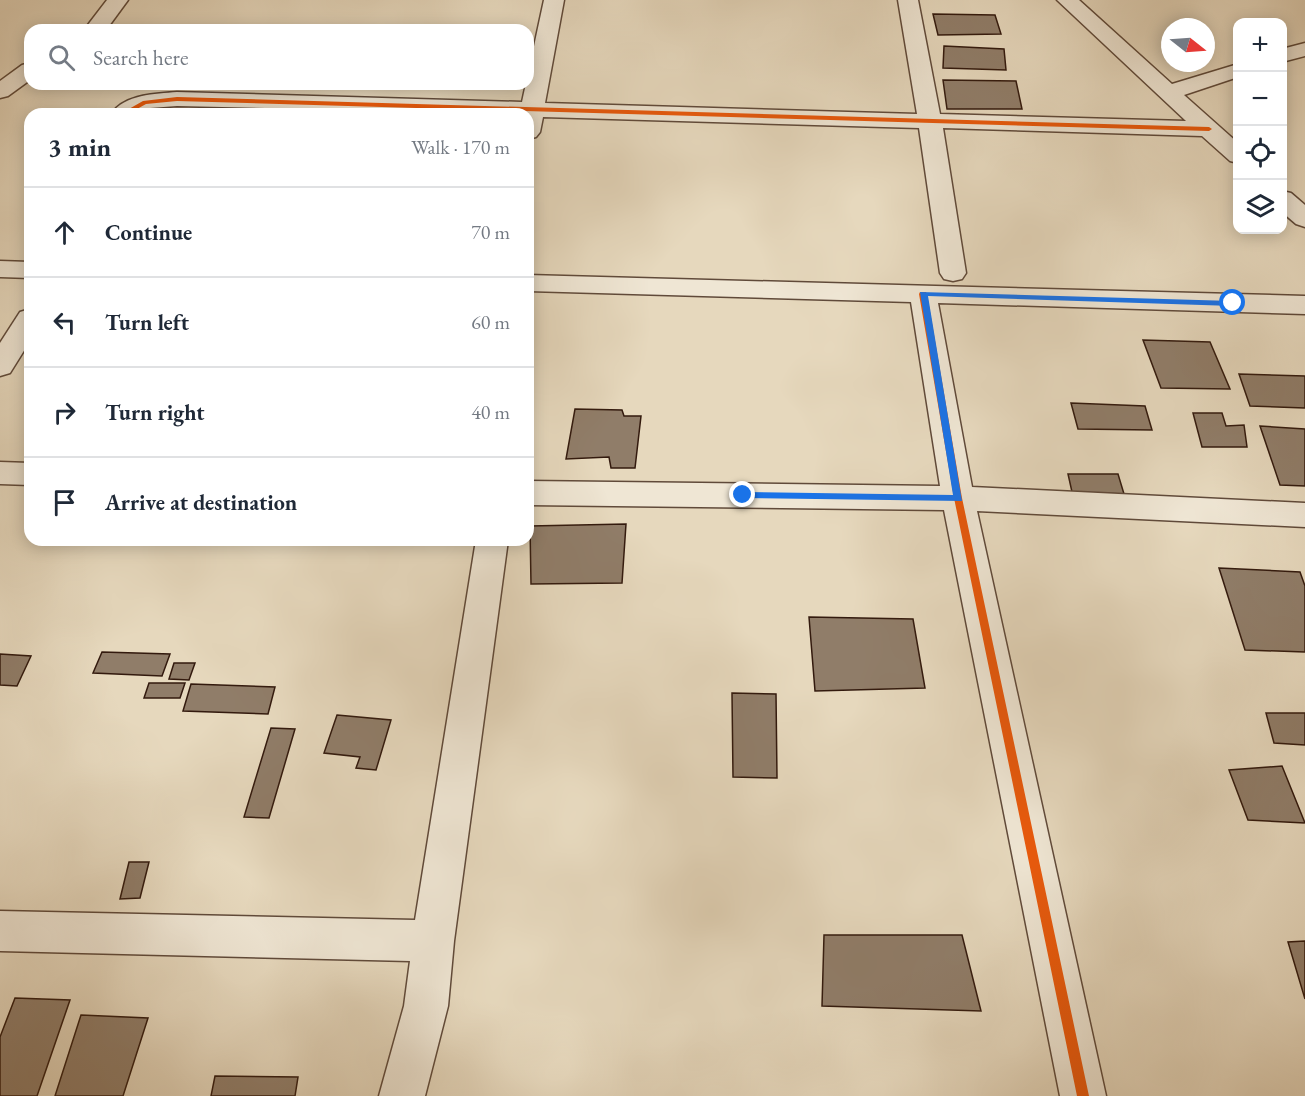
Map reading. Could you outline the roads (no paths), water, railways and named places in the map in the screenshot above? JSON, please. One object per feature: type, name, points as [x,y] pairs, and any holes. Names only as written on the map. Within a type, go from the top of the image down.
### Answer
[{"type":"street","points":[[100,24],[118,0]]},
{"type":"street","points":[[533,108],[554,0]]},
{"type":"street","points":[[908,0],[930,121],[953,273]]},
{"type":"street","points":[[1067,0],[1233,151]]},
{"type":"street","points":[[1287,54],[1305,49]]},
{"type":"street","points":[[1168,92],[1233,72]]},
{"type":"street","points":[[0,91],[24,74]]},
{"type":"street","points":[[134,108],[145,102],[177,99],[497,108]]},
{"type":"street","points":[[534,109],[1209,129]]},
{"type":"street","points":[[1287,203],[1305,219]]},
{"type":"street","points":[[534,262],[1209,281]]},
{"type":"street","points":[[0,268],[24,270]]},
{"type":"street","points":[[534,283],[1305,305]]},
{"type":"street","points":[[923,294],[958,498],[1083,1096]]},
{"type":"street","points":[[0,366],[24,328]]},
{"type":"street","points":[[0,473],[24,474]]},
{"type":"street","points":[[534,493],[958,498],[1305,515]]},
{"type":"street","points":[[402,1096],[426,1006],[433,941],[491,546]]},
{"type":"street","points":[[0,931],[433,941]]}]
